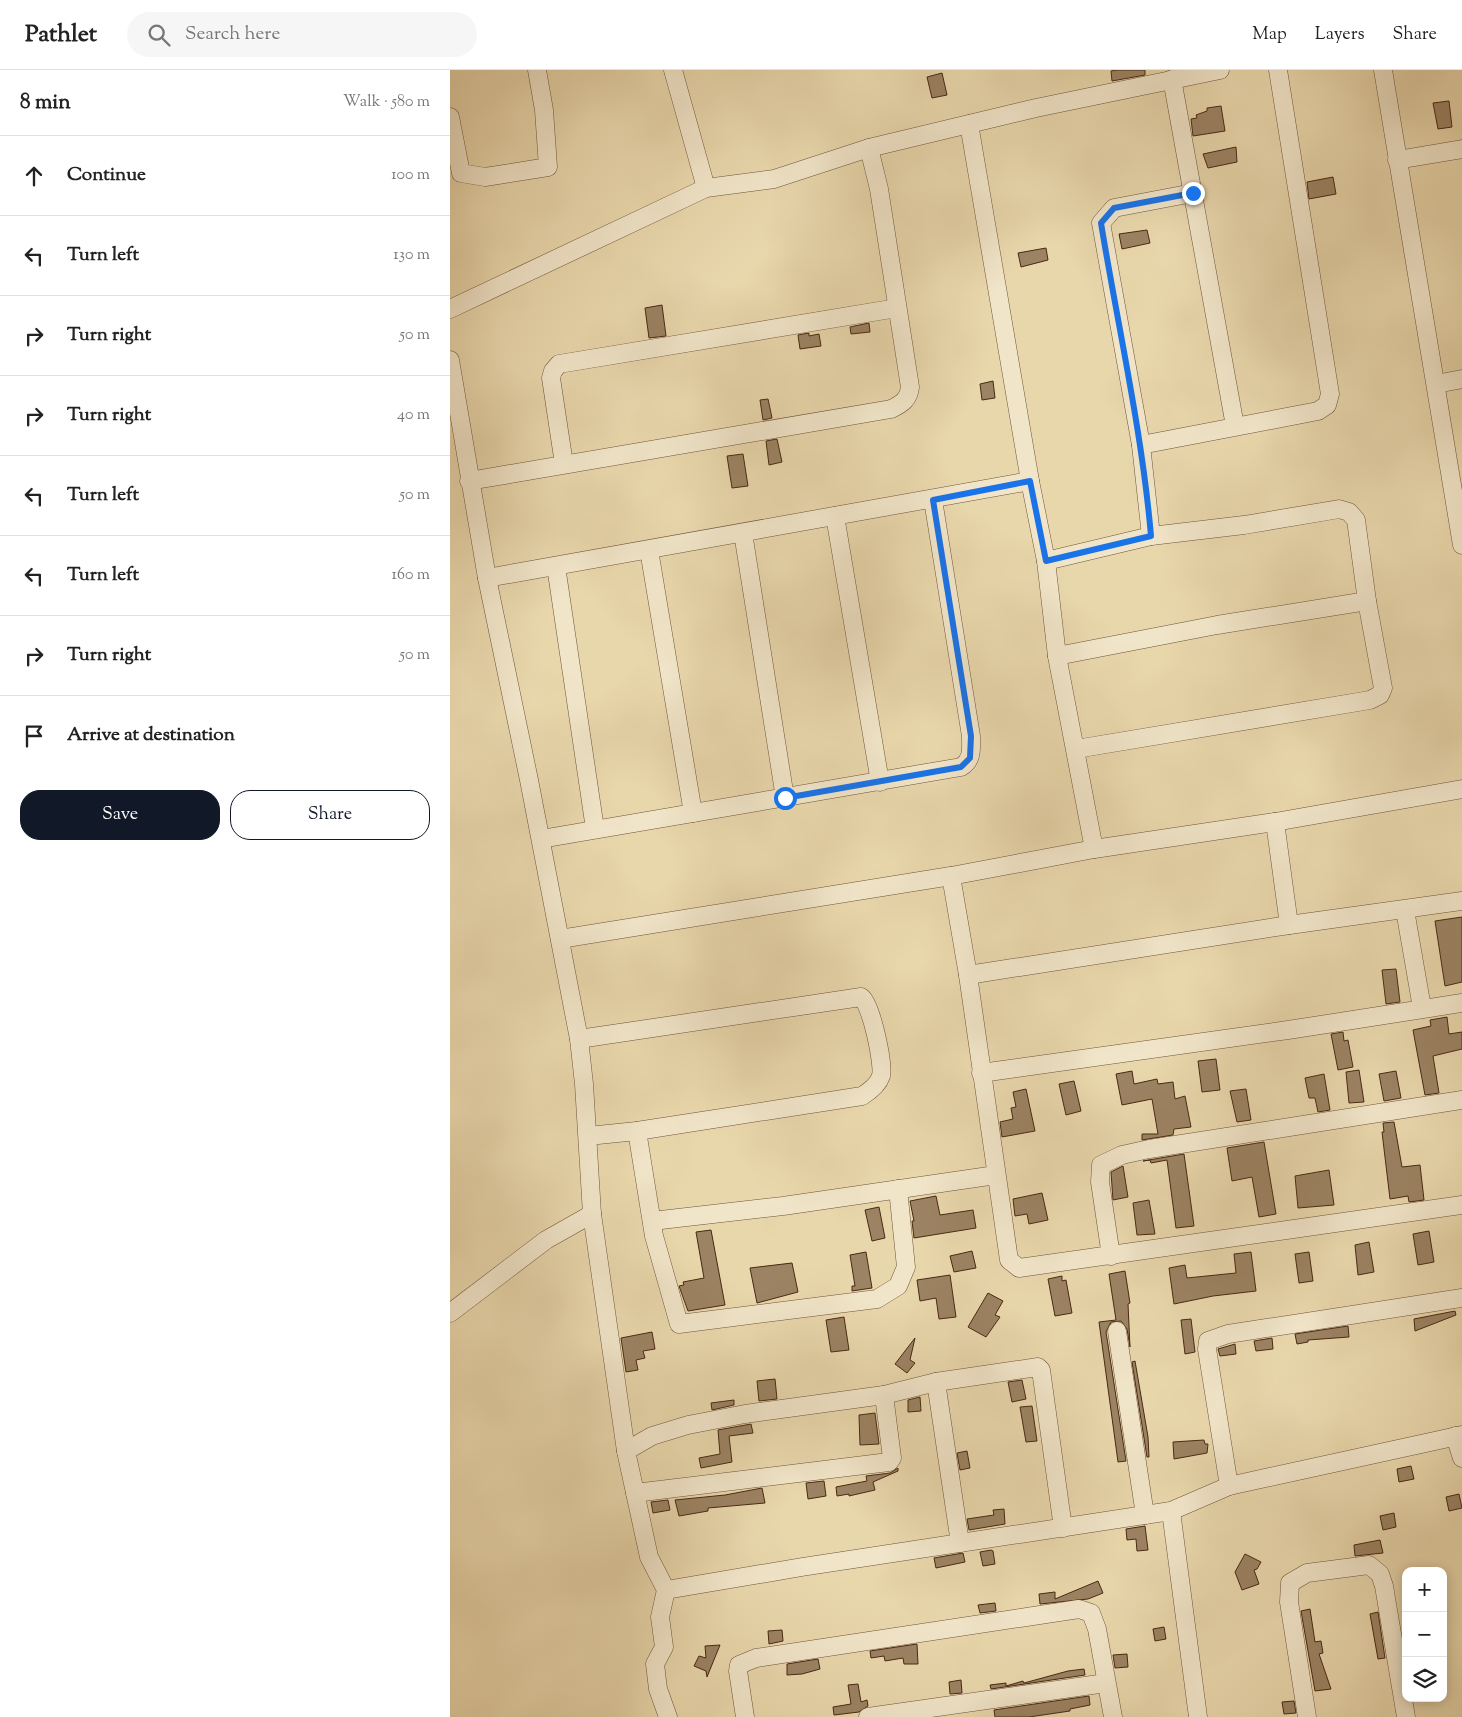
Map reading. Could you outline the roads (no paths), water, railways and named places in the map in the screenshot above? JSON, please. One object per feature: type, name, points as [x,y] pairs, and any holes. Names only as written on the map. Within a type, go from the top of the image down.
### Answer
[{"type":"street","points":[[450,117],[461,173],[484,177],[548,166],[544,110],[537,70]]},
{"type":"street","points":[[673,70],[706,188]]},
{"type":"street","points":[[450,309],[706,188],[774,179],[869,148],[969,124],[1220,70]]},
{"type":"street","points":[[1141,445],[1318,411],[1327,405],[1330,394],[1278,70]]},
{"type":"street","points":[[1383,70],[1436,384],[1456,477],[1462,546]]},
{"type":"street","points":[[1172,79],[1235,426]]},
{"type":"street","points":[[969,124],[1030,481],[1046,561],[1057,656],[1094,849]]},
{"type":"street","points":[[470,481],[891,410],[909,396],[910,387],[878,189],[869,148]]},
{"type":"street","points":[[1397,160],[1462,149]]},
{"type":"street","points":[[1151,536],[1141,445],[1119,334],[1101,223],[1114,208],[1193,193]]},
{"type":"street","points":[[564,464],[551,378],[553,371],[559,364],[897,308]]},
{"type":"street","points":[[450,360],[487,578],[541,839],[579,1039],[588,1136],[592,1214],[626,1451],[649,1557],[666,1590],[660,1618],[664,1647],[655,1664],[658,1690],[668,1717]]},
{"type":"street","points":[[1436,384],[1462,379]]},
{"type":"street","points":[[487,578],[933,500],[1030,481]]},
{"type":"street","points":[[541,839],[961,767],[970,758],[971,736],[933,500]]},
{"type":"street","points":[[1046,561],[1151,536],[1244,525],[1339,509],[1349,512],[1356,520],[1367,601],[1383,688],[1376,698],[1076,749]]},
{"type":"street","points":[[836,516],[880,782]]},
{"type":"street","points":[[743,533],[785,798]]},
{"type":"street","points":[[649,550],[693,813]]},
{"type":"street","points":[[556,566],[595,829]]},
{"type":"street","points":[[1057,656],[1217,625],[1367,601]]},
{"type":"street","points":[[560,938],[950,876],[1094,849],[1275,822],[1462,789]]},
{"type":"street","points":[[1275,822],[1289,925]]},
{"type":"street","points":[[950,876],[968,975],[1009,1260],[1018,1268],[1462,1205]]},
{"type":"street","points":[[968,975],[1289,925],[1462,901]]},
{"type":"street","points":[[1404,910],[1422,1008]]},
{"type":"street","points":[[579,1039],[861,997],[865,1000],[870,1012],[882,1069],[876,1085],[862,1096],[637,1131],[588,1136]]},
{"type":"street","points":[[981,1072],[1288,1030],[1462,1003]]},
{"type":"street","points":[[1111,1256],[1100,1182],[1101,1165],[1108,1160],[1149,1149],[1462,1100]]},
{"type":"street","points":[[637,1131],[654,1236],[679,1324],[877,1299],[898,1286],[906,1266],[898,1189]]},
{"type":"street","points":[[652,1221],[782,1206],[996,1175]]},
{"type":"street","points":[[450,1313],[546,1240],[592,1214]]},
{"type":"street","points":[[1229,1486],[1207,1349],[1210,1339],[1228,1334],[1462,1298]]},
{"type":"street","points":[[1117,1331],[1145,1515]]},
{"type":"street","points":[[626,1451],[652,1436],[688,1425],[746,1414],[884,1395],[936,1382],[1040,1368],[1048,1406],[1063,1528]]},
{"type":"street","points":[[936,1382],[960,1542]]},
{"type":"street","points":[[635,1493],[889,1462],[892,1458],[884,1395]]},
{"type":"street","points":[[666,1590],[960,1542],[1172,1512],[1229,1486],[1459,1436],[1462,1458]]},
{"type":"street","points":[[1172,1512],[1198,1717]]},
{"type":"street","points":[[1307,1717],[1289,1602],[1290,1583],[1307,1573],[1370,1565],[1380,1574],[1384,1586],[1406,1717]]},
{"type":"street","points":[[744,1717],[738,1671],[739,1665],[756,1658],[1080,1609],[1091,1612],[1096,1629],[1112,1717]]},
{"type":"street","points":[[868,1717],[1106,1683]]}]
